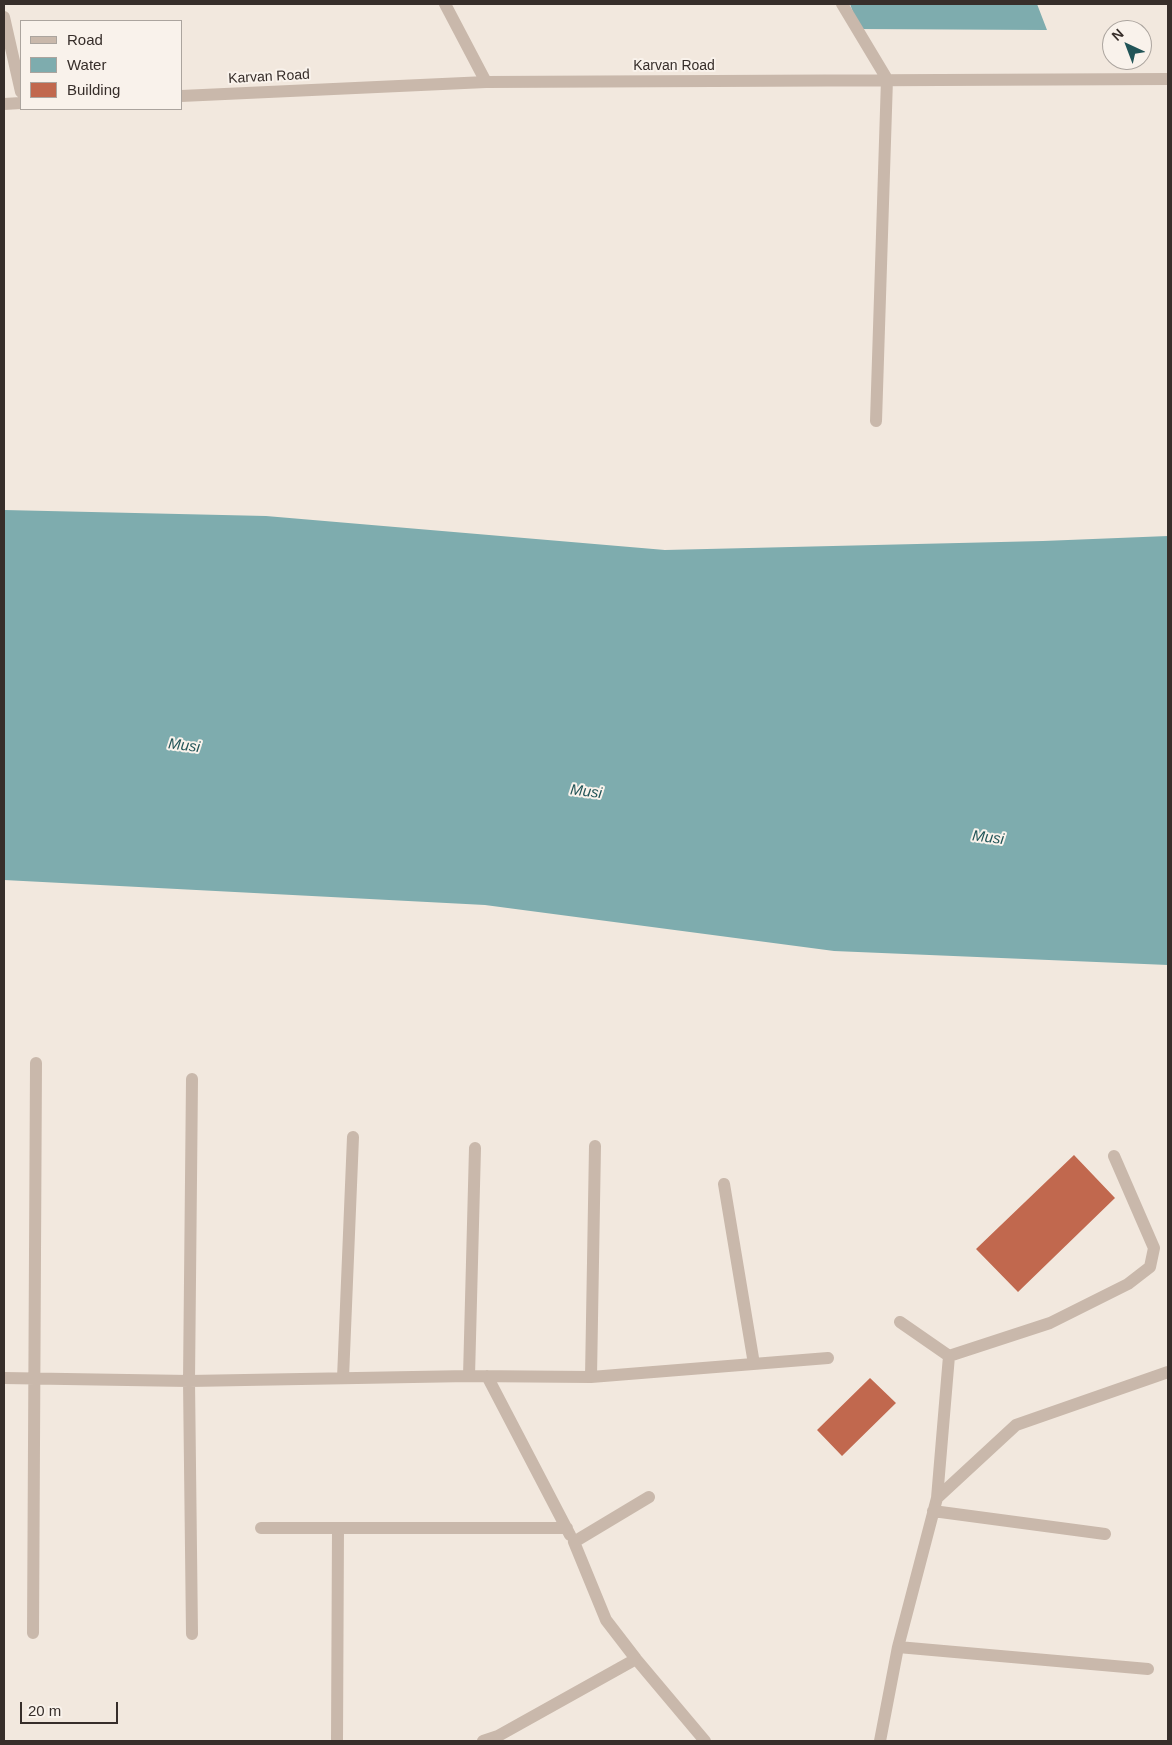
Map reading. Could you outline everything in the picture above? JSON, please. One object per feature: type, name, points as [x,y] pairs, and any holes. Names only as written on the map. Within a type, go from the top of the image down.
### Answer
[{"type":"street","points":[[445,4],[486,82]]},
{"type":"street","points":[[842,4],[887,79],[876,421]]},
{"type":"street","points":[[4,17],[20,88]]},
{"type":"street","name":"Karvan Road","points":[[182,96],[486,82],[1168,79]]},
{"type":"street","points":[[4,104],[20,103]]},
{"type":"street","points":[[33,1633],[36,1063]]},
{"type":"street","points":[[192,1079],[189,1381],[192,1634]]},
{"type":"street","points":[[343,1378],[353,1137]]},
{"type":"street","points":[[591,1377],[595,1146]]},
{"type":"street","points":[[469,1376],[475,1148]]},
{"type":"street","points":[[949,1356],[1050,1323],[1128,1284],[1150,1267],[1154,1248],[1114,1156]]},
{"type":"street","points":[[724,1184],[754,1364]]},
{"type":"street","points":[[900,1322],[949,1356]]},
{"type":"street","points":[[880,1741],[898,1647],[937,1498],[949,1356]]},
{"type":"street","points":[[4,1378],[189,1381],[469,1376],[591,1377],[828,1358]]},
{"type":"street","points":[[937,1498],[1016,1425],[1168,1372]]},
{"type":"street","points":[[487,1376],[574,1542],[606,1620],[705,1741]]},
{"type":"street","points":[[574,1542],[649,1497]]},
{"type":"street","points":[[933,1511],[1105,1534]]},
{"type":"street","points":[[261,1528],[567,1528]]},
{"type":"street","points":[[337,1741],[338,1528]]},
{"type":"street","points":[[898,1647],[1148,1668]]},
{"type":"street","points":[[483,1741],[498,1736],[636,1659]]},
{"type":"water","points":[[850,4],[1037,4],[1047,30],[859,29]]},
{"type":"water","name":"Musi","points":[[4,510],[266,516],[665,550],[1043,541],[1168,536],[1168,965],[834,951],[485,905],[4,880]]},
{"type":"building","points":[[1074,1155],[1115,1198],[1018,1292],[976,1249]]},
{"type":"building","points":[[870,1378],[896,1403],[842,1456],[817,1430]]}]
